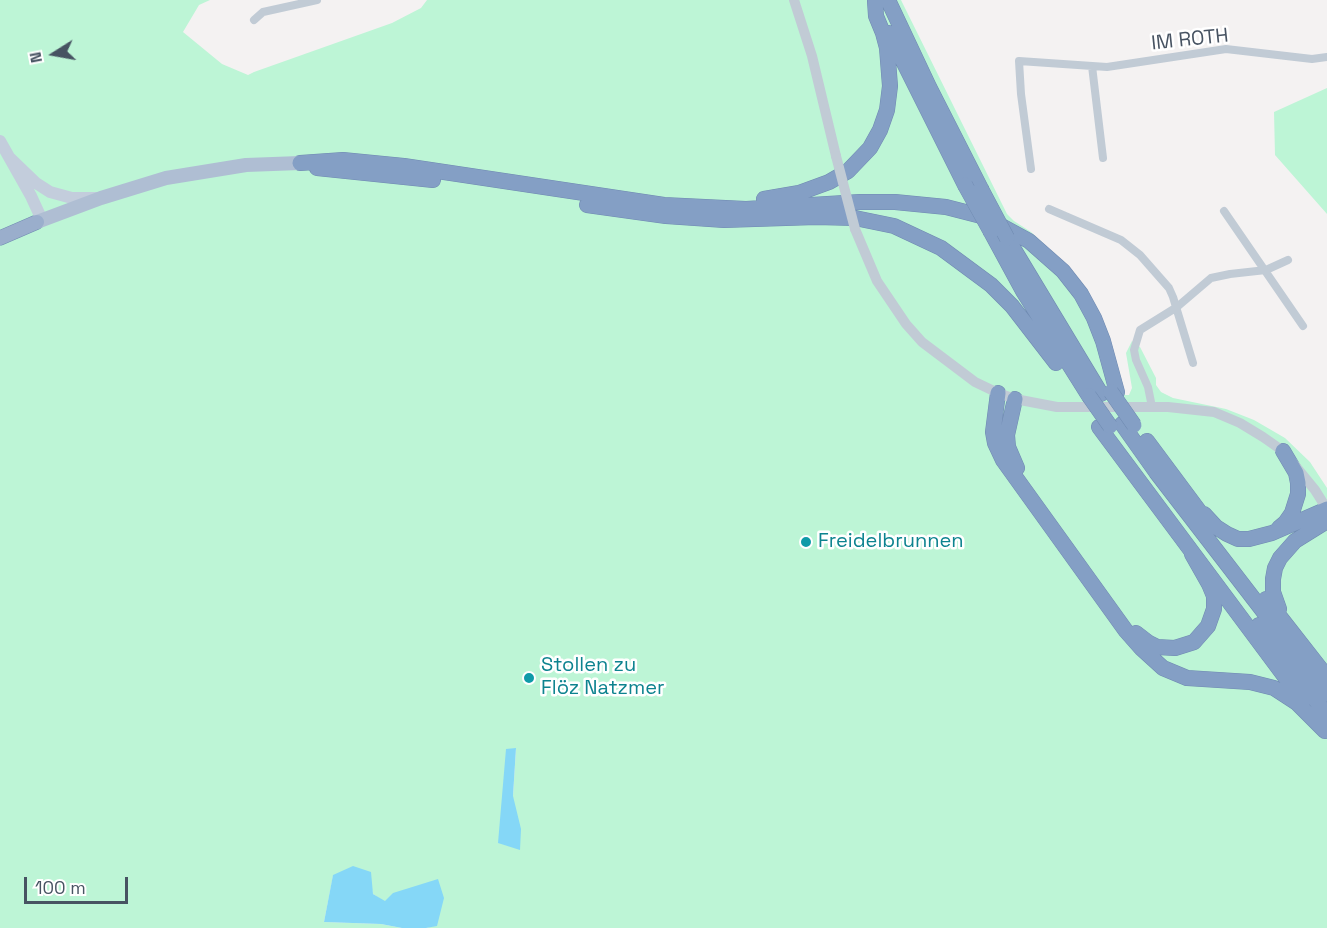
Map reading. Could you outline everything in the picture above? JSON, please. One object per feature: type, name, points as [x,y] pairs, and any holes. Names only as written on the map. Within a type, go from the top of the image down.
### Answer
[{"type":"highway","points":[[879,0],[965,185],[990,232],[1004,245],[1034,284],[1100,394],[1146,477],[1327,715]]},
{"type":"highway","points":[[879,0],[929,87],[981,189],[1004,245],[1023,305],[1056,363]]},
{"type":"highway","points":[[701,208],[799,193],[829,182],[861,160],[880,130],[887,110],[890,86],[887,48],[876,16],[879,0]]},
{"type":"highway","points":[[300,163],[343,160],[404,166],[626,201],[701,208],[746,209],[895,202],[945,207],[985,217],[1017,233],[1045,253],[1075,286],[1094,318],[1100,394]]},
{"type":"highway","points":[[300,163],[333,170],[403,176],[611,210],[666,216],[724,220],[837,216],[873,221],[917,236],[965,264],[1012,306],[1056,363],[1100,394]]},
{"type":"highway","points":[[0,238],[40,221]]},
{"type":"highway","points":[[1004,245],[1100,394],[1209,584],[1214,596],[1212,619],[1194,642],[1165,649],[1139,637],[1131,627],[1017,469],[1008,447],[1007,435],[1015,399]]},
{"type":"highway","points":[[998,393],[993,432],[995,443],[1003,460],[1126,631],[1141,648],[1163,668],[1186,678],[1250,682],[1274,688],[1297,703],[1326,733]]},
{"type":"highway","points":[[1116,425],[1216,527],[1227,534],[1249,539],[1272,533],[1327,509]]},
{"type":"highway","points":[[1116,425],[1185,509],[1327,694]]},
{"type":"highway","points":[[1272,533],[1286,523],[1296,504],[1298,494],[1296,472],[1282,451]]},
{"type":"highway","points":[[1190,498],[1235,560],[1327,677]]},
{"type":"highway","points":[[1283,620],[1273,592],[1275,568],[1285,550],[1327,521]]},
{"type":"highway","points":[[1308,532],[1327,536]]},
{"type":"highway","points":[[1192,554],[1326,733]]},
{"type":"main road","points":[[0,141],[40,221],[155,181],[246,165],[300,163]]},
{"type":"main road","points":[[10,158],[36,183],[50,192],[72,198],[101,198]]},
{"type":"street","points":[[254,20],[263,12],[317,0]]},
{"type":"street","points":[[794,0],[812,56],[855,229],[878,282],[906,324],[922,342],[975,382],[1015,399],[1057,407],[1183,408],[1214,412],[1263,436],[1282,451],[1315,490],[1327,509]]},
{"type":"street","name":"IM ROTH","points":[[1031,169],[1018,61],[1092,66],[1119,65],[1216,50],[1312,59],[1327,57]]},
{"type":"street","points":[[1092,66],[1103,158]]},
{"type":"street","points":[[1048,209],[1121,240],[1140,255],[1169,288],[1177,307],[1193,363]]},
{"type":"street","points":[[1224,211],[1303,326]]},
{"type":"street","points":[[1152,408],[1148,387],[1134,350],[1140,330],[1177,307],[1211,278],[1266,270],[1288,260]]},
{"type":"green space","points":[[0,0],[210,0],[199,5],[183,32],[222,64],[248,75],[392,23],[421,8],[427,0],[901,0],[1007,214],[1031,232],[1060,259],[1125,395],[1129,395],[1132,388],[1126,353],[1132,341],[1140,347],[1161,392],[1173,398],[1226,409],[1254,420],[1285,438],[1310,462],[1327,488],[1327,928],[426,928],[437,925],[385,902],[373,894],[370,881],[333,876],[324,922],[381,924],[402,928],[0,928]],"holes":[[[506,749],[516,749],[513,796]]]},
{"type":"green space","points":[[1327,88],[1327,214],[1275,155],[1274,112]]},
{"type":"water","points":[[516,748],[513,796],[521,829],[520,850],[498,843],[506,749]]},
{"type":"water","points":[[353,866],[371,872],[373,894],[385,901],[393,893],[438,879],[444,898],[437,926],[402,928],[381,924],[324,922],[333,875]]},
{"type":"place","name":"Freidelbrunnen","points":[[806,542]]},
{"type":"place","name":"Stollen zu Flöz Natzmer","points":[[529,678]]}]
